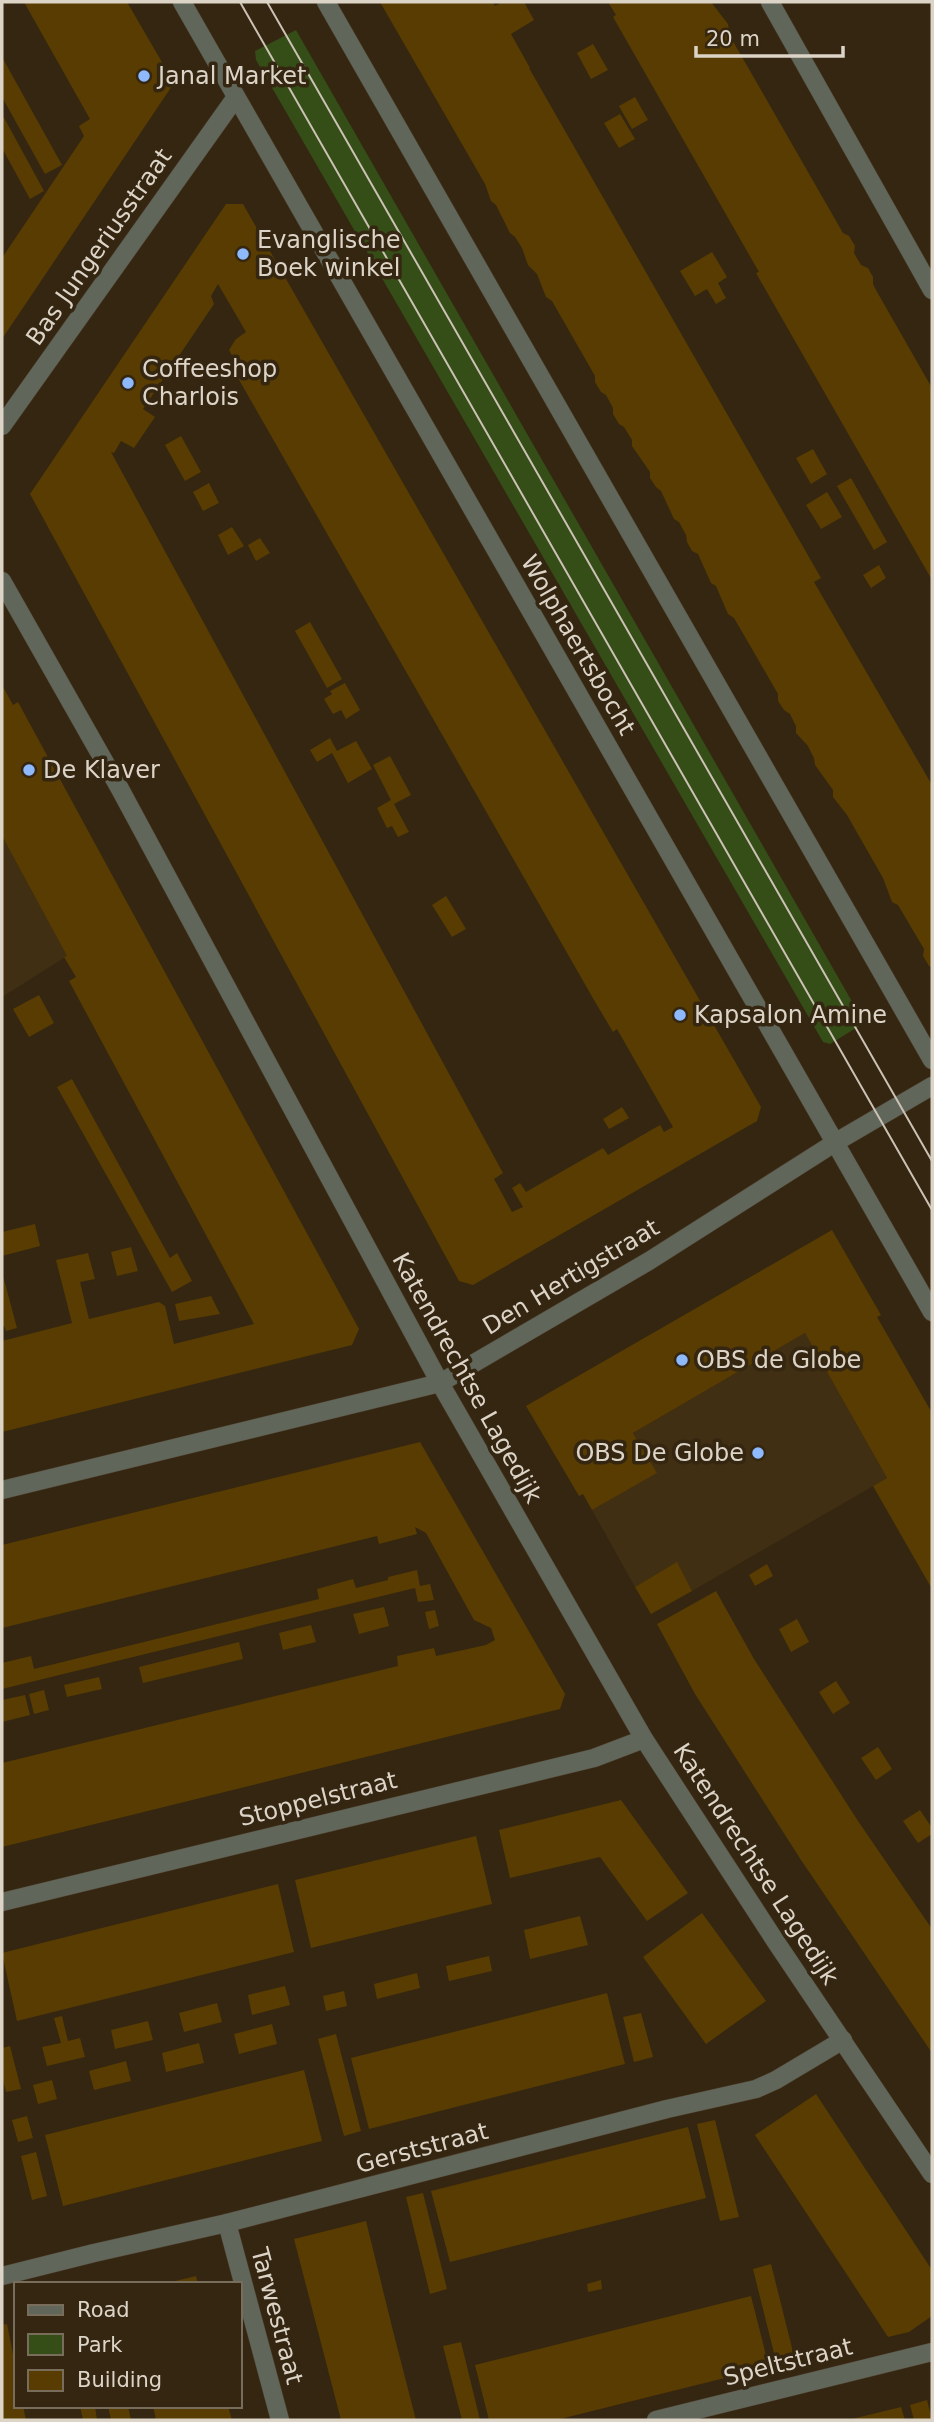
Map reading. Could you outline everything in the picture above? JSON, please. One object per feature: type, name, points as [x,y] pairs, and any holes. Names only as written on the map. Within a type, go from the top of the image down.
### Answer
[{"type":"street","name":"Wolphaertsbocht","points":[[182,2],[932,1312]]},
{"type":"street","points":[[326,2],[932,1060]]},
{"type":"street","points":[[770,2],[932,290]]},
{"type":"street","name":"Bas Jungeriusstraat","points":[[2,426],[236,97]]},
{"type":"street","name":"Katendrechtse Lagedijk","points":[[2,581],[120,789],[440,1383],[644,1739],[932,2174]]},
{"type":"street","name":"Den Hertigstraat","points":[[2,1490],[440,1383],[649,1261],[835,1142],[932,1086]]},
{"type":"street","name":"Stoppelstraat","points":[[2,1902],[594,1758],[644,1739]]},
{"type":"street","name":"Gerststraat","points":[[2,2276],[228,2224],[756,2089],[843,2040]]},
{"type":"street","name":"Tarwestraat","points":[[228,2224],[280,2420]]},
{"type":"street","name":"Speltstraat","points":[[656,2420],[932,2352]]},
{"type":"shaded area","points":[[2,836],[67,956],[2,997]]},
{"type":"shaded area","name":"OBS De Globe","points":[[805,1333],[887,1478],[692,1591],[677,1563],[635,1587],[592,1510],[656,1473],[633,1433]]},
{"type":"green space","points":[[296,30],[862,1019],[861,1025],[830,1044],[823,1042],[256,60],[255,51]]},
{"type":"building","points":[[24,2],[127,2],[174,83],[2,339],[2,258],[84,136],[79,126],[90,119]]},
{"type":"building","points":[[380,2],[493,2],[495,6],[502,2],[524,2],[534,20],[511,34],[821,578],[814,582],[932,785],[932,967],[923,956],[924,949],[898,905],[892,902],[883,878],[847,815],[833,797],[833,790],[815,765],[808,746],[796,733],[796,726],[790,714],[778,701],[778,694],[734,618],[728,614],[698,554],[692,551],[679,522],[674,519],[661,491],[650,478],[650,472],[632,446],[632,440],[613,414],[606,395],[595,382],[595,376],[552,301],[546,297],[537,274],[528,265],[522,248],[491,201],[485,184]]},
{"type":"building","points":[[608,2],[711,2],[728,24],[730,36],[843,233],[849,236],[855,246],[854,253],[861,265],[868,268],[876,290],[932,388],[932,580],[756,273],[759,272],[613,17],[616,15]]},
{"type":"building","points":[[593,44],[608,70],[591,79],[577,53]]},
{"type":"building","points":[[2,57],[62,165],[45,174],[2,97]]},
{"type":"building","points":[[635,97],[648,120],[632,129],[619,106]]},
{"type":"building","points":[[2,114],[44,191],[30,199],[2,148]]},
{"type":"building","points":[[620,114],[635,139],[619,148],[604,123]]},
{"type":"building","points":[[226,204],[243,204],[761,1107],[757,1121],[473,1285],[459,1281],[30,494]],"holes":[[[218,284],[246,332],[236,339],[229,350],[235,361],[230,364],[594,1000],[613,1032],[617,1029],[673,1127],[664,1132],[660,1125],[608,1155],[603,1148],[526,1192],[520,1183],[512,1188],[523,1207],[512,1212],[494,1179],[503,1173],[111,452],[114,453],[121,441],[134,448],[155,417],[143,409],[214,304],[211,296]]]},
{"type":"building","points":[[712,252],[727,277],[718,283],[726,298],[716,304],[707,289],[695,296],[680,271]]},
{"type":"building","points":[[181,436],[201,472],[185,481],[165,445]]},
{"type":"building","points":[[813,449],[827,474],[811,484],[796,458]]},
{"type":"building","points":[[851,478],[887,542],[874,550],[837,486]]},
{"type":"building","points":[[209,483],[219,503],[203,511],[193,492]]},
{"type":"building","points":[[827,492],[842,517],[821,529],[806,505]]},
{"type":"building","points":[[232,527],[244,546],[228,555],[218,535]]},
{"type":"building","points":[[260,538],[270,553],[256,561],[248,545]]},
{"type":"building","points":[[879,565],[886,578],[871,588],[863,575]]},
{"type":"building","points":[[310,622],[342,679],[327,688],[295,631]]},
{"type":"building","points":[[345,683],[360,710],[346,719],[341,710],[333,714],[324,699],[332,694],[330,691]]},
{"type":"building","points":[[2,685],[13,705],[18,702],[359,1329],[352,1345],[2,1432],[2,1341],[72,1323],[56,1260],[88,1253],[95,1279],[80,1282],[89,1319],[159,1302],[165,1306],[174,1344],[254,1324],[69,981],[76,977],[64,957],[67,956],[2,836]]},
{"type":"building","points":[[330,738],[337,751],[356,741],[372,769],[348,783],[332,753],[317,762],[310,750]]},
{"type":"building","points":[[390,756],[411,795],[394,804],[409,832],[398,837],[392,826],[387,828],[377,808],[391,800],[373,765]]},
{"type":"building","points":[[446,896],[466,929],[452,937],[432,905]]},
{"type":"building","points":[[39,995],[54,1023],[29,1037],[13,1009]]},
{"type":"building","points":[[72,1079],[170,1258],[177,1253],[192,1281],[172,1292],[57,1087]]},
{"type":"building","points":[[622,1107],[629,1118],[609,1129],[603,1119]]},
{"type":"building","points":[[35,1224],[40,1246],[2,1256],[2,1232]]},
{"type":"building","name":"OBS de Globe","points":[[832,1230],[881,1315],[877,1317],[932,1413],[932,1589],[873,1486],[887,1478],[805,1333],[633,1433],[657,1473],[592,1510],[583,1494],[579,1496],[526,1406]]},
{"type":"building","points":[[131,1247],[138,1271],[117,1276],[111,1252]]},
{"type":"building","points":[[2,1272],[17,1328],[6,1331],[4,1326],[2,1327]]},
{"type":"building","points":[[211,1296],[220,1314],[179,1321],[175,1304]]},
{"type":"building","points":[[420,1442],[565,1694],[560,1709],[2,1847],[2,1763],[398,1666],[397,1656],[434,1648],[436,1656],[486,1645],[495,1640],[491,1628],[474,1620],[426,1533],[415,1527],[417,1534],[379,1544],[377,1536],[2,1628],[2,1545]]},
{"type":"building","points":[[677,1562],[692,1591],[651,1614],[635,1587]]},
{"type":"building","points":[[767,1564],[773,1576],[755,1586],[749,1575]]},
{"type":"building","points":[[417,1570],[420,1586],[430,1584],[434,1600],[418,1602],[415,1588],[2,1689],[2,1663],[31,1656],[34,1669],[319,1599],[317,1589],[353,1579],[356,1588]]},
{"type":"building","points":[[716,1591],[754,1659],[858,1821],[932,1929],[932,2053],[801,1860],[695,1694],[657,1624]]},
{"type":"building","points":[[384,1607],[389,1626],[359,1634],[353,1614]]},
{"type":"building","points":[[435,1610],[439,1626],[429,1629],[425,1612]]},
{"type":"building","points":[[797,1619],[809,1642],[791,1652],[779,1629]]},
{"type":"building","points":[[311,1625],[316,1642],[283,1650],[279,1633]]},
{"type":"building","points":[[239,1642],[243,1659],[143,1683],[139,1667]]},
{"type":"building","points":[[99,1677],[102,1689],[67,1697],[64,1685]]},
{"type":"building","points":[[836,1681],[850,1703],[833,1714],[819,1692]]},
{"type":"building","points":[[44,1690],[49,1710],[34,1714],[29,1694]]},
{"type":"building","points":[[25,1695],[30,1715],[2,1722],[2,1700]]},
{"type":"building","points":[[878,1747],[892,1769],[876,1780],[861,1758]]},
{"type":"building","points":[[621,1800],[688,1893],[647,1921],[600,1857],[510,1878],[499,1830]]},
{"type":"building","points":[[920,1810],[932,1828],[932,1834],[918,1843],[903,1821]]},
{"type":"building","points":[[476,1836],[492,1904],[311,1948],[295,1880]]},
{"type":"building","points":[[278,1884],[294,1952],[17,2021],[2,1953]]},
{"type":"building","points":[[702,1913],[766,2001],[706,2044],[643,1957]]},
{"type":"building","points":[[580,1916],[588,1945],[530,1959],[524,1930]]},
{"type":"building","points":[[489,1956],[492,1971],[449,1981],[446,1966]]},
{"type":"building","points":[[417,1973],[420,1988],[377,1999],[374,1984]]},
{"type":"building","points":[[285,1986],[290,2005],[252,2015],[248,1995]]},
{"type":"building","points":[[344,1991],[347,2006],[326,2011],[323,1996]]},
{"type":"building","points":[[607,1993],[625,2064],[369,2129],[351,2058]]},
{"type":"building","points":[[217,2003],[222,2022],[184,2032],[179,2013]]},
{"type":"building","points":[[641,2013],[653,2057],[634,2062],[623,2017]]},
{"type":"building","points":[[62,2016],[68,2041],[80,2038],[85,2057],[47,2066],[42,2047],[61,2043],[54,2018]]},
{"type":"building","points":[[148,2021],[153,2040],[115,2049],[111,2030]]},
{"type":"building","points":[[272,2024],[277,2044],[239,2054],[234,2034]]},
{"type":"building","points":[[336,2034],[361,2131],[344,2136],[318,2039]]},
{"type":"building","points":[[199,2043],[204,2063],[166,2072],[162,2053]]},
{"type":"building","points":[[10,2046],[21,2089],[6,2092],[2,2076],[2,2048]]},
{"type":"building","points":[[126,2061],[131,2081],[94,2090],[89,2071]]},
{"type":"building","points":[[304,2070],[322,2141],[63,2206],[45,2135]]},
{"type":"building","points":[[52,2080],[57,2099],[38,2104],[33,2085]]},
{"type":"building","points":[[816,2094],[932,2270],[932,2316],[909,2332],[888,2337],[755,2135]]},
{"type":"building","points":[[27,2116],[33,2138],[18,2142],[12,2120]]},
{"type":"building","points":[[715,2120],[739,2217],[720,2221],[697,2124]]},
{"type":"building","points":[[688,2127],[706,2198],[450,2262],[431,2191]]},
{"type":"building","points":[[36,2152],[47,2196],[32,2200],[21,2156]]},
{"type":"building","points":[[423,2193],[447,2289],[430,2294],[406,2197]]},
{"type":"building","points":[[366,2221],[416,2420],[341,2420],[294,2239]]},
{"type":"building","points":[[771,2264],[795,2360],[777,2365],[753,2269]]},
{"type":"building","points":[[196,2276],[198,2282],[171,2282]]},
{"type":"building","points":[[601,2280],[602,2289],[588,2292],[587,2284]]},
{"type":"building","points":[[751,2296],[769,2367],[556,2420],[489,2420],[475,2365]]},
{"type":"building","points":[[7,2324],[14,2359],[14,2408],[23,2408],[26,2420],[2,2420],[2,2325]]},
{"type":"building","points":[[461,2342],[480,2420],[462,2420],[443,2346]]},
{"type":"building","points":[[927,2400],[932,2420],[914,2420],[910,2405]]},
{"type":"building","points":[[901,2407],[905,2420],[852,2420],[852,2419]]},
{"type":"building","points":[[80,2408],[95,2408],[97,2420],[83,2420]]},
{"type":"building","points":[[108,2408],[128,2408],[131,2420],[111,2420]]},
{"type":"building","points":[[153,2408],[229,2408],[232,2420],[156,2420]]},
{"type":"tram line","points":[[240,2],[932,1210]]},
{"type":"tram line","points":[[267,2],[932,1161]]},
{"type":"place","name":"Janal Market","points":[[144,76]]},
{"type":"place","name":"Evanglische Boek winkel","points":[[243,254]]},
{"type":"place","name":"Coffeeshop Charlois","points":[[128,383]]},
{"type":"place","name":"De Klaver","points":[[29,770]]},
{"type":"place","name":"Kapsalon Amine","points":[[680,1015]]},
{"type":"place","name":"OBS de Globe","points":[[682,1360]]},
{"type":"place","name":"OBS De Globe","points":[[758,1453]]}]
